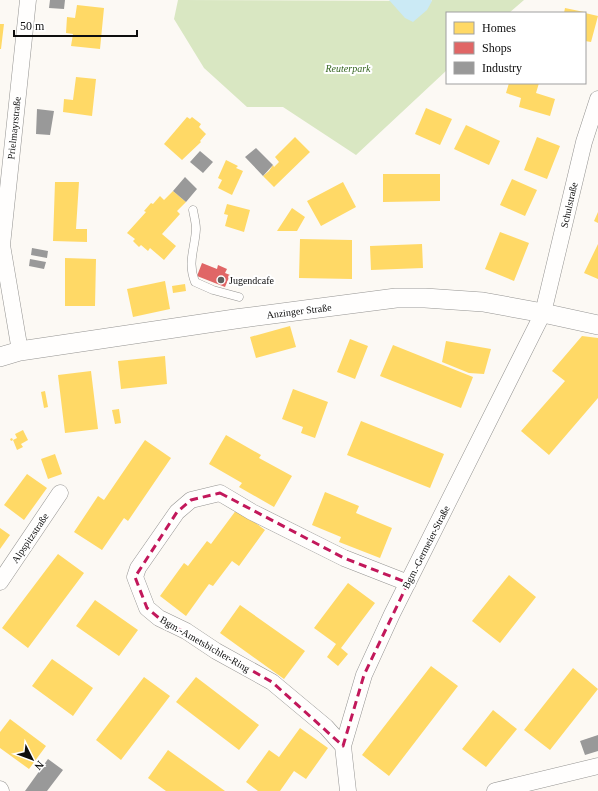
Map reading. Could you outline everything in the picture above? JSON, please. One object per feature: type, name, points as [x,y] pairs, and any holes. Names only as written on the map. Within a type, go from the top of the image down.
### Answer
[{"type":"street","name":"Prielmayrstraße","points":[[20,351],[1,244],[28,0]]},
{"type":"street","name":"Schulstraße","points":[[543,313],[584,142],[598,99]]},
{"type":"street","name":"Anzinger Straße","points":[[0,357],[20,351],[235,319],[396,298],[425,298],[483,302],[598,325]]},
{"type":"street","name":"Bgm.-Germeier-Straße","points":[[348,791],[343,746],[364,675],[392,614],[543,313]]},
{"type":"street","name":"Alpspitzstraße","points":[[0,582],[60,493]]},
{"type":"street","name":"Bgm.-Ametsbichler-Ring","points":[[343,746],[326,727],[272,682],[216,651],[186,631],[158,618],[147,608],[135,577],[138,568],[177,512],[191,500],[220,493],[252,512],[344,558],[408,583]]},
{"type":"street","points":[[495,791],[598,766]]},
{"type":"lane","points":[[193,210],[196,229],[191,272],[195,282],[213,290],[239,297]]},
{"type":"highlighted area","points":[[220,493],[344,558],[408,583],[364,675],[343,746],[272,682],[159,618],[147,608],[135,577],[177,512],[191,500]]},
{"type":"green space","name":"Reuterpark","points":[[178,0],[524,0],[510,12],[446,12],[446,71],[356,155],[283,107],[247,107],[204,68],[174,19]]},
{"type":"water","points":[[389,0],[432,1],[427,10],[413,22],[405,18]]},
{"type":"building: Homes","points":[[77,5],[104,8],[100,49],[71,46],[73,34],[66,33],[67,17],[75,18]]},
{"type":"building: Homes","points":[[565,8],[584,12],[564,12]]},
{"type":"building: Homes","points":[[586,13],[598,16],[591,42],[586,41]]},
{"type":"building: Homes","points":[[0,24],[4,24],[1,49],[0,49]]},
{"type":"building: Homes","points":[[76,77],[96,79],[92,116],[63,112],[64,99],[73,100]]},
{"type":"building: Homes","points":[[509,84],[539,84],[536,93],[555,99],[550,116],[519,107],[521,98],[506,93]]},
{"type":"building: Homes","points":[[426,108],[452,119],[440,145],[415,134]]},
{"type":"building: Homes","points":[[187,117],[190,119],[192,117],[201,124],[199,127],[206,134],[200,141],[201,142],[182,160],[164,144]]},
{"type":"building: Homes","points":[[466,125],[500,141],[489,165],[454,149]]},
{"type":"building: Homes","points":[[295,137],[310,152],[274,187],[263,176],[273,165],[274,167],[279,162],[275,157]]},
{"type":"building: Homes","points":[[537,137],[560,146],[547,179],[524,170]]},
{"type":"building: Homes","points":[[226,160],[238,166],[236,168],[243,171],[232,195],[218,188],[222,180],[218,178]]},
{"type":"building: Homes","points":[[383,174],[440,174],[440,201],[383,202]]},
{"type":"building: Homes","points":[[512,179],[537,190],[525,216],[500,205]]},
{"type":"building: Homes","points":[[55,182],[79,182],[76,229],[87,229],[87,242],[53,241]]},
{"type":"building: Homes","points":[[343,182],[356,207],[321,226],[307,201]]},
{"type":"building: Homes","points":[[173,191],[186,202],[177,211],[180,214],[162,234],[176,246],[164,260],[150,248],[148,251],[141,245],[139,247],[133,241],[135,239],[127,233],[146,212],[144,211],[151,203],[153,204],[160,196],[164,200]]},
{"type":"building: Homes","points":[[227,204],[250,210],[244,232],[225,226],[228,215],[224,214]]},
{"type":"building: Homes","points":[[292,208],[305,217],[297,231],[277,231]]},
{"type":"building: Homes","points":[[598,212],[598,223],[594,221]]},
{"type":"building: Homes","points":[[500,232],[529,243],[514,281],[485,269]]},
{"type":"building: Homes","points":[[300,239],[352,240],[352,279],[299,278]]},
{"type":"building: Homes","points":[[422,244],[423,268],[371,270],[370,246]]},
{"type":"building: Homes","points":[[598,244],[598,279],[584,273]]},
{"type":"building: Homes","points":[[65,258],[96,259],[95,306],[65,306]]},
{"type":"building: Homes","points":[[165,281],[170,309],[133,317],[127,289]]},
{"type":"building: Homes","points":[[185,284],[186,291],[173,293],[172,286]]},
{"type":"building: Homes","points":[[290,326],[296,347],[256,358],[250,337]]},
{"type":"building: Homes","points":[[582,336],[598,338],[598,398],[549,455],[521,431],[565,381],[552,371]]},
{"type":"building: Homes","points":[[350,339],[368,346],[355,379],[337,372]]},
{"type":"building: Homes","points":[[446,341],[491,349],[484,374],[469,373],[442,362]]},
{"type":"building: Homes","points":[[393,345],[473,377],[461,408],[380,376]]},
{"type":"building: Homes","points":[[165,356],[167,384],[121,389],[118,361]]},
{"type":"building: Homes","points":[[91,371],[98,429],[65,433],[58,375]]},
{"type":"building: Homes","points":[[293,389],[328,402],[315,438],[301,433],[303,427],[282,419]]},
{"type":"building: Homes","points":[[45,391],[48,407],[44,408],[41,392]]},
{"type":"building: Homes","points":[[119,409],[121,423],[115,424],[112,410]]},
{"type":"building: Homes","points":[[361,421],[444,454],[430,488],[347,455]]},
{"type":"building: Homes","points":[[23,430],[28,440],[21,444],[23,447],[17,450],[13,440],[17,438],[15,434]]},
{"type":"building: Homes","points":[[226,435],[261,455],[259,458],[292,476],[274,507],[239,487],[242,483],[209,464]]},
{"type":"building: Homes","points":[[145,440],[171,458],[128,521],[124,518],[102,550],[74,532],[98,496],[104,500]]},
{"type":"building: Homes","points":[[55,454],[62,474],[48,479],[41,459]]},
{"type":"building: Homes","points":[[27,474],[47,488],[24,520],[4,505]]},
{"type":"building: Homes","points":[[325,492],[359,506],[356,513],[392,528],[380,558],[339,542],[341,537],[312,525]]},
{"type":"building: Homes","points":[[237,509],[265,530],[239,566],[232,561],[213,586],[209,584],[186,616],[160,596],[184,563],[188,566],[207,541],[211,544]]},
{"type":"building: Homes","points":[[0,528],[10,535],[0,549]]},
{"type":"building: Homes","points":[[58,554],[84,573],[28,648],[2,628]]},
{"type":"building: Homes","points":[[509,575],[536,597],[500,643],[472,621]]},
{"type":"building: Homes","points":[[348,583],[375,603],[341,648],[348,654],[338,666],[327,657],[336,644],[314,628]]},
{"type":"building: Homes","points":[[95,600],[138,630],[119,656],[76,626]]},
{"type":"building: Homes","points":[[240,605],[305,651],[284,679],[220,633]]},
{"type":"building: Homes","points":[[52,659],[93,688],[73,716],[32,686]]},
{"type":"building: Homes","points":[[431,666],[458,686],[389,776],[362,755]]},
{"type":"building: Homes","points":[[573,668],[598,689],[550,750],[524,730]]},
{"type":"building: Homes","points":[[144,677],[170,696],[121,760],[96,740]]},
{"type":"building: Homes","points":[[196,677],[259,725],[239,750],[176,702]]},
{"type":"building: Homes","points":[[493,710],[517,729],[486,767],[462,749]]},
{"type":"building: Homes","points":[[10,719],[46,746],[29,769],[0,748],[0,732]]},
{"type":"building: Homes","points":[[300,728],[328,748],[306,779],[294,771],[280,791],[258,791],[246,782],[269,750],[279,757]]},
{"type":"building: Homes","points":[[168,750],[225,791],[166,791],[148,778]]},
{"type":"building: Shops","points":[[202,263],[217,269],[218,265],[227,269],[225,273],[230,275],[225,287],[197,276]]},
{"type":"building: Industry","points":[[50,0],[65,0],[64,9],[49,8]]},
{"type":"building: Industry","points":[[37,109],[54,111],[50,135],[36,134]]},
{"type":"building: Industry","points":[[256,148],[273,165],[263,176],[245,157]]},
{"type":"building: Industry","points":[[200,151],[213,162],[203,173],[190,162]]},
{"type":"building: Industry","points":[[185,177],[197,189],[186,202],[173,191]]},
{"type":"building: Industry","points":[[32,248],[48,251],[47,258],[31,255]]},
{"type":"building: Industry","points":[[30,259],[46,262],[44,269],[29,266]]},
{"type":"building: Industry","points":[[598,735],[598,751],[585,755],[580,741]]},
{"type":"building: Industry","points":[[48,759],[63,770],[47,791],[25,791]]},
{"type":"place","name":"Jugendcafe","points":[[221,280]]}]
